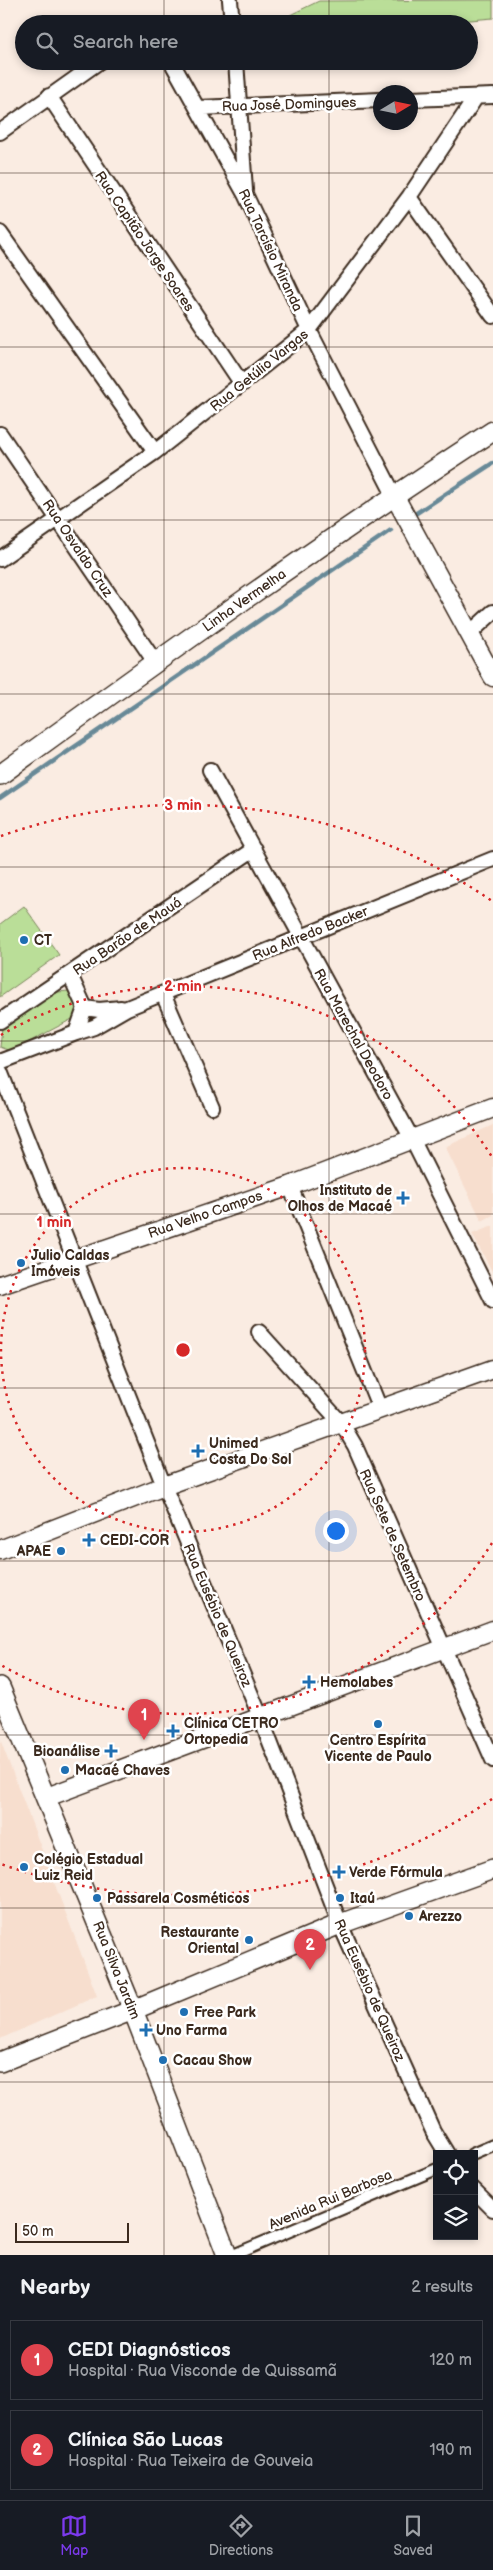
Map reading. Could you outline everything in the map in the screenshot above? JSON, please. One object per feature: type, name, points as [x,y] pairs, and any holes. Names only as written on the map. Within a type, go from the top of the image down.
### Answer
[{"type":"main road","name":"Linha Vermelha","points":[[0,775],[155,662],[394,495],[493,431]]},
{"type":"main road","name":"Rua Silva Jardim","points":[[0,1687],[47,1797],[133,2010],[226,2255]]},
{"type":"main road","points":[[0,2062],[133,2010],[340,1924],[493,1869]]},
{"type":"street","points":[[230,0],[231,15]]},
{"type":"street","points":[[0,132],[87,70]]},
{"type":"street","name":"Rua Tarcísio Miranda","points":[[176,70],[245,194],[310,330],[394,495]]},
{"type":"street","points":[[237,70],[241,104],[245,194]]},
{"type":"street","name":"Rua Capitão Jorge Soares","points":[[49,96],[242,384]]},
{"type":"street","points":[[418,99],[493,96]]},
{"type":"street","name":"Rua Getúlio Vargas","points":[[0,560],[155,452],[310,330],[409,197],[476,97]]},
{"type":"street","name":"Rua José Domingues","points":[[198,108],[241,104],[373,100]]},
{"type":"street","points":[[409,197],[493,316]]},
{"type":"street","points":[[0,233],[155,452]]},
{"type":"street","name":"Rua Osvaldo Cruz","points":[[0,434],[155,662]]},
{"type":"street","points":[[394,495],[493,677]]},
{"type":"street","points":[[469,634],[493,612]]},
{"type":"street","name":"Rua Marechal Deodoro","points":[[210,770],[412,1139],[493,1301]]},
{"type":"street","name":"Rua Barão de Mauá","points":[[0,1021],[254,849]]},
{"type":"street","name":"Rua Alfredo Backer","points":[[0,1062],[94,1027],[127,1008],[493,860]]},
{"type":"street","points":[[70,974],[85,1008],[76,1033]]},
{"type":"street","points":[[163,994],[212,1107]]},
{"type":"street","name":"Rua Alfredo Backer","points":[[85,1008],[99,1010],[127,1008]]},
{"type":"street","name":"Rua Eusébio de Queiroz","points":[[0,1070],[164,1486],[260,1716],[340,1924],[433,2131],[445,2150]]},
{"type":"street","name":"Rua Velho Campos","points":[[0,1285],[290,1186],[493,1108]]},
{"type":"street","points":[[290,1186],[380,1409]]},
{"type":"street","name":"Rua Sete de Setembro","points":[[259,1332],[342,1424],[354,1446],[493,1760]]},
{"type":"street","points":[[0,1550],[164,1486],[493,1369]]},
{"type":"street","points":[[47,1797],[493,1630]]},
{"type":"street","points":[[478,2151],[493,2145]]},
{"type":"street","name":"Avenida Rui Barbosa","points":[[233,2255],[433,2171]]},
{"type":"street","points":[[478,2194],[493,2209]]},
{"type":"shaded area","points":[[493,1125],[493,1215],[482,1221],[445,1147]]},
{"type":"shaded area","points":[[493,1226],[493,1273],[472,1234]]},
{"type":"shaded area","name":"Colégio Estadual Luiz Reid","points":[[0,1739],[97,1996],[0,2039]]},
{"type":"green space","points":[[493,0],[493,18],[478,19],[478,15],[290,15],[319,1]]},
{"type":"green space","name":"CT","points":[[24,906],[59,955],[0,997],[0,924]]},
{"type":"green space","points":[[68,991],[76,1004],[74,1018],[12,1051],[0,1047],[2,1027],[58,992]]},
{"type":"waterway","points":[[415,514],[493,463]]},
{"type":"waterway","points":[[0,798],[391,530]]},
{"type":"place","name":"CT","points":[[24,940]]},
{"type":"place","name":"Instituto de Olhos de Macaé","points":[[403,1198]]},
{"type":"place","name":"Julio Caldas Imóveis","points":[[21,1263]]},
{"type":"place","name":"Unimed Costa Do Sol","points":[[198,1451]]},
{"type":"place","name":"CEDI-COR","points":[[89,1540]]},
{"type":"place","name":"APAE","points":[[61,1551]]},
{"type":"place","name":"Hemolabes","points":[[309,1682]]},
{"type":"place","name":"Centro Espírita Vicente de Paulo","points":[[378,1724]]},
{"type":"place","name":"Clínica CETRO Ortopedia","points":[[173,1731]]},
{"type":"place","name":"CEDI Diagnósticos","points":[[144,1740]]},
{"type":"place","name":"Bioanálise","points":[[111,1751]]},
{"type":"place","name":"Macaé Chaves","points":[[65,1770]]},
{"type":"place","name":"Colégio Estadual Luiz Reid","points":[[24,1867]]},
{"type":"place","name":"Verde Fórmula","points":[[339,1872]]},
{"type":"place","name":"Passarela Cosméticos","points":[[97,1898]]},
{"type":"place","name":"Itaú","points":[[340,1898]]},
{"type":"place","name":"Arezzo","points":[[409,1916]]},
{"type":"place","name":"Restaurante Oriental","points":[[249,1940]]},
{"type":"place","name":"Clínica São Lucas","points":[[310,1970]]},
{"type":"place","name":"Free Park","points":[[184,2012]]},
{"type":"place","name":"Uno Farma","points":[[146,2030]]},
{"type":"place","name":"Cacau Show","points":[[163,2060]]}]
